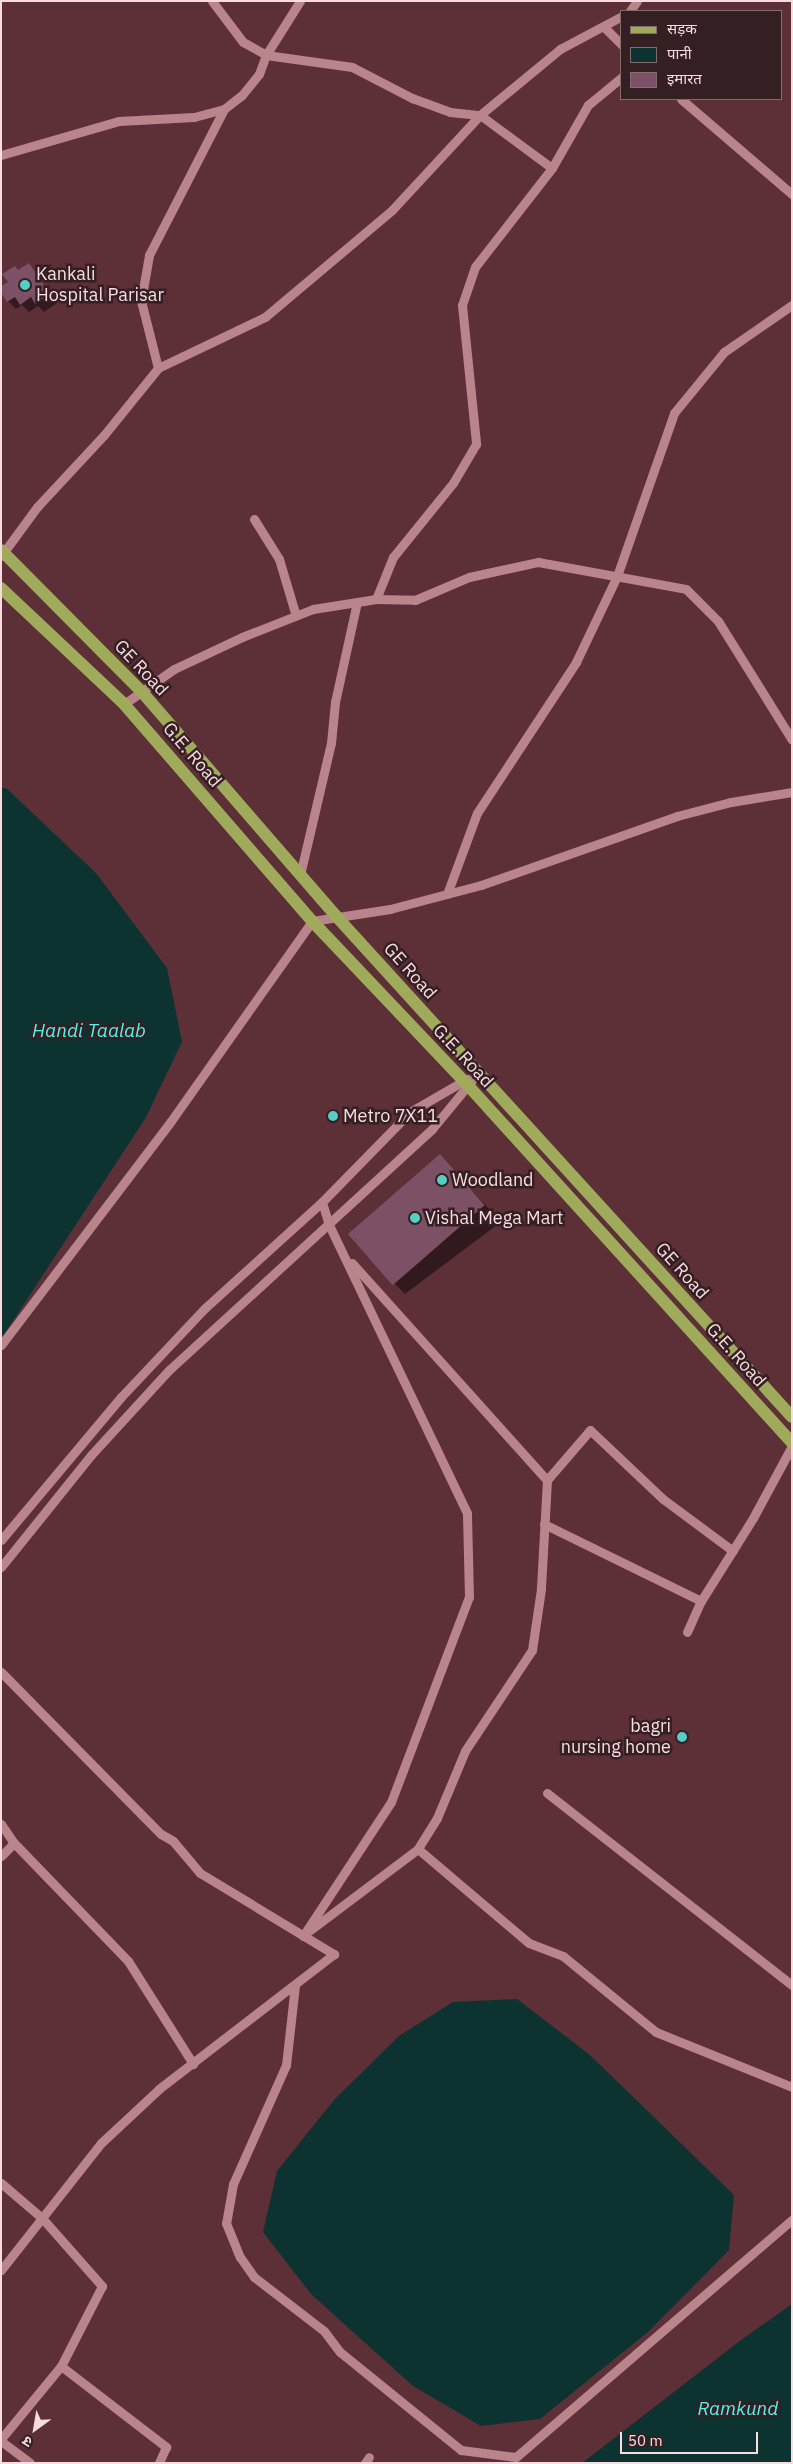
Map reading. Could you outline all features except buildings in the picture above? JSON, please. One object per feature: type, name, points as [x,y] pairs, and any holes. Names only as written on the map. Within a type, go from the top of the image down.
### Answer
[{"type":"main road","name":"GE Road","points":[[2,553],[142,692],[336,916],[792,1417]]},
{"type":"main road","name":"G.E. Road","points":[[1,588],[124,704],[312,921],[465,1084],[792,1445]]},
{"type":"street","points":[[212,1],[244,42],[266,55],[352,67],[412,98],[450,112],[480,115],[552,168]]},
{"type":"street","points":[[1,155],[119,121],[194,116],[224,109],[242,95],[259,74],[266,55],[300,1]]},
{"type":"street","points":[[2,553],[37,507],[104,435],[158,368],[272,311],[392,210],[480,115],[560,49],[620,17]]},
{"type":"street","points":[[604,27],[620,43]]},
{"type":"street","points":[[376,599],[393,557],[453,483],[476,444],[462,305],[474,268],[552,168],[588,105],[620,79]]},
{"type":"street","points":[[682,100],[792,194]]},
{"type":"street","points":[[158,368],[141,301],[149,256],[224,109]]},
{"type":"street","points":[[447,894],[477,813],[576,662],[617,576],[674,413],[724,352],[792,305]]},
{"type":"street","points":[[254,519],[279,560],[296,616]]},
{"type":"street","points":[[124,704],[174,669],[242,637],[314,609],[376,599],[415,600],[469,577],[538,562],[686,589],[718,621],[792,740]]},
{"type":"street","points":[[300,875],[331,743],[335,702],[358,602]]},
{"type":"street","points":[[1,1345],[171,1121],[312,921],[390,909],[447,894],[677,816],[731,802],[792,792]]},
{"type":"street","points":[[1,1540],[121,1397],[204,1308],[322,1202],[410,1112],[465,1084],[478,1073]]},
{"type":"street","points":[[1,1567],[91,1455],[169,1370],[432,1129],[465,1084]]},
{"type":"street","points":[[303,1936],[391,1802],[469,1597],[467,1513],[329,1225],[322,1202]]},
{"type":"street","points":[[345,1255],[547,1480]]},
{"type":"street","points":[[303,1936],[418,1849],[437,1818],[465,1751],[532,1650],[541,1590],[547,1480],[590,1430],[663,1499],[733,1551]]},
{"type":"street","points":[[687,1632],[701,1601],[733,1551],[792,1445]]},
{"type":"street","points":[[544,1524],[701,1601]]},
{"type":"street","points":[[1,1672],[161,1834],[173,1841],[200,1872],[334,1954],[159,2089],[101,2143],[1,2270]]},
{"type":"street","points":[[547,1793],[792,1984]]},
{"type":"street","points":[[1,1824],[14,1843],[128,1961],[193,2064]]},
{"type":"street","points":[[1,1856],[14,1843]]},
{"type":"street","points":[[418,1849],[529,1943],[562,1956],[656,2032],[792,2087]]},
{"type":"street","points":[[294,1986],[286,2064],[233,2184],[226,2223],[240,2257],[254,2277],[324,2331],[340,2352],[461,2450],[516,2457],[792,2220]]},
{"type":"street","points":[[1,2183],[42,2218],[102,2286],[61,2366],[1,2440],[30,2463]]},
{"type":"street","points":[[61,2366],[166,2447],[159,2463]]},
{"type":"water","name":"Handi Taalab","points":[[1,788],[6,788],[96,873],[167,968],[182,1042],[145,1119],[1,1339]]},
{"type":"water","points":[[517,1999],[590,2055],[734,2195],[729,2250],[648,2332],[540,2419],[481,2426],[413,2386],[311,2294],[263,2232],[277,2171],[334,2100],[399,2036],[453,2002]]},
{"type":"water","name":"Ramkund","points":[[792,2304],[792,2463],[582,2463],[741,2340]]},
{"type":"place","name":"Kankali Hospital Parisar","points":[[25,285]]},
{"type":"place","name":"Metro 7X11","points":[[333,1116]]},
{"type":"place","name":"Woodland","points":[[442,1180]]},
{"type":"place","name":"Vishal Mega Mart","points":[[415,1218]]},
{"type":"place","name":"bagri nursing home","points":[[682,1737]]}]
